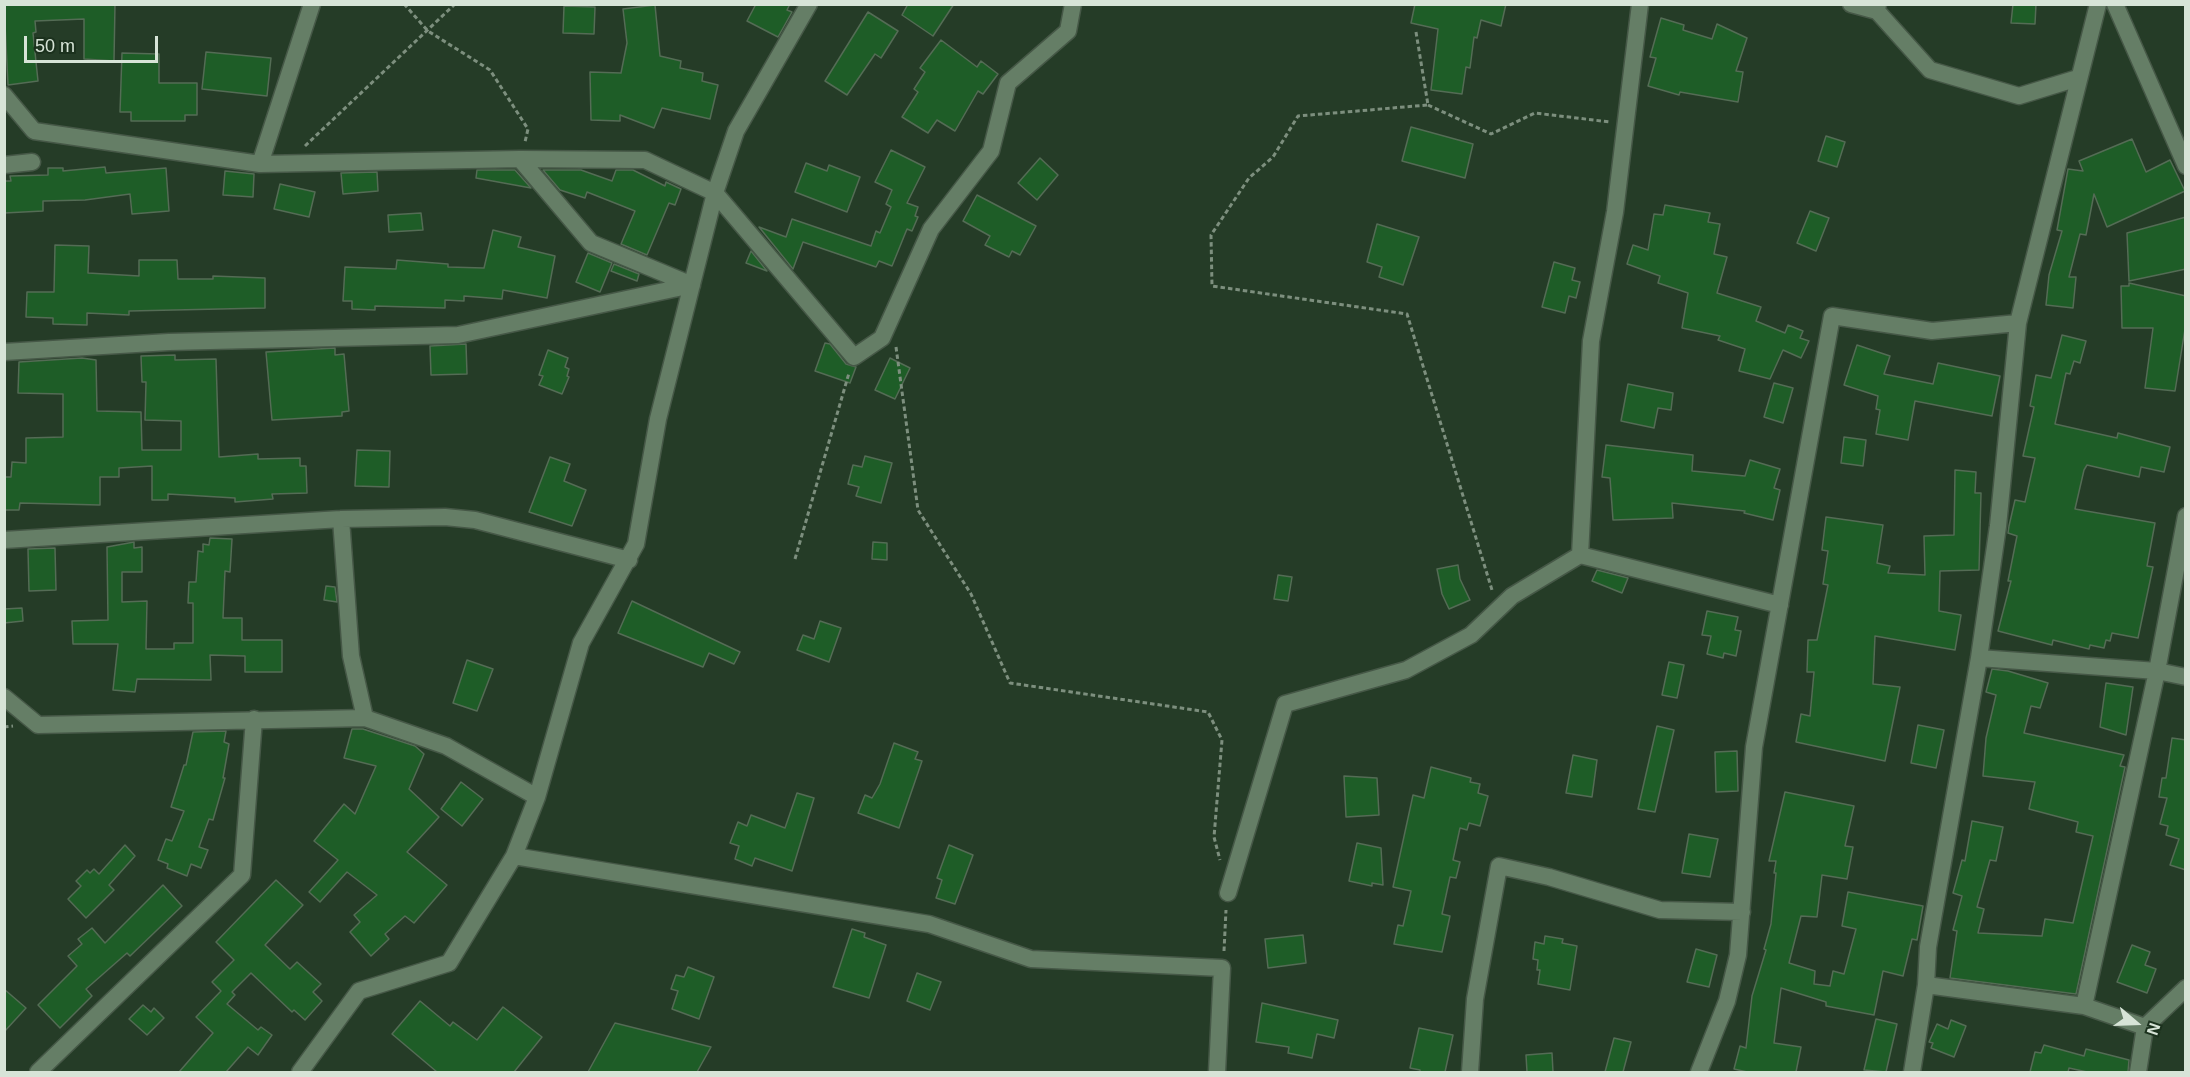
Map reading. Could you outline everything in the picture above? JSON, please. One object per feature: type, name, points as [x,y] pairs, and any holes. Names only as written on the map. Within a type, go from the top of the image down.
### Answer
[{"type":"street","points":[[260,164],[312,4]]},
{"type":"street","points":[[300,1072],[359,991],[449,963],[514,856],[537,797],[581,643],[636,544],[658,419],[715,193],[736,131],[809,4]]},
{"type":"street","points":[[4,95],[34,131],[260,164],[520,159],[645,160],[715,193],[854,357],[882,338],[931,229],[991,151],[1008,83],[1068,31],[1073,4]]},
{"type":"street","points":[[1580,555],[1591,341],[1615,212],[1640,4]]},
{"type":"street","points":[[1851,4],[1878,8],[1929,70],[2019,96],[2078,78]]},
{"type":"street","points":[[1912,1072],[1926,985],[1928,947],[1979,658],[1998,526],[2018,323],[2098,4]]},
{"type":"street","points":[[2115,4],[2186,166]]},
{"type":"street","points":[[520,159],[591,243],[692,285]]},
{"type":"street","points":[[4,165],[32,162]]},
{"type":"street","points":[[4,352],[169,342],[458,335],[692,285]]},
{"type":"street","points":[[1699,1072],[1727,1001],[1738,955],[1754,747],[1832,316],[1932,331],[2018,323]]},
{"type":"street","points":[[4,540],[341,519],[445,516],[475,520],[629,560]]},
{"type":"street","points":[[2084,1006],[2157,671],[2186,516]]},
{"type":"street","points":[[341,519],[351,656],[364,718]]},
{"type":"street","points":[[1228,893],[1285,704],[1406,670],[1471,636],[1512,596],[1580,555],[1780,605]]},
{"type":"street","points":[[1979,658],[2157,671],[2186,677]]},
{"type":"street","points":[[4,698],[38,725],[364,718],[446,746],[537,797]]},
{"type":"street","points":[[38,1072],[242,875],[254,719]]},
{"type":"street","points":[[514,856],[929,924],[1031,958],[1222,968],[1217,1072]]},
{"type":"street","points":[[1470,1072],[1475,999],[1499,866],[1549,877],[1660,910],[1742,912]]},
{"type":"street","points":[[1926,985],[2084,1006],[2145,1027]]},
{"type":"street","points":[[2138,1072],[2145,1027],[2186,988]]},
{"type":"path","points":[[404,4],[428,31],[490,70],[528,129],[520,159]]},
{"type":"path","points":[[287,164],[455,4]]},
{"type":"path","points":[[1416,32],[1428,105]]},
{"type":"path","points":[[1498,609],[1442,434],[1407,314],[1212,286],[1211,235],[1249,178],[1273,157],[1298,116],[1428,105],[1491,134],[1535,113],[1625,124]]},
{"type":"path","points":[[895,343],[918,510],[970,594],[1010,683],[1208,712],[1222,740],[1214,837],[1228,893],[1222,968]]},
{"type":"path","points":[[795,559],[828,453],[854,357]]},
{"type":"building","points":[[4,4],[115,4],[114,61],[84,59],[84,19],[35,21],[36,32],[33,33],[38,81],[8,85]]},
{"type":"building","points":[[756,4],[790,4],[787,10],[792,12],[778,37],[747,21]]},
{"type":"building","points":[[908,4],[954,4],[933,36],[902,15]]},
{"type":"building","points":[[1415,4],[1506,4],[1501,26],[1481,20],[1477,38],[1474,37],[1470,68],[1466,67],[1462,94],[1431,90],[1438,29],[1411,23]]},
{"type":"building","points":[[2013,4],[2036,4],[2035,24],[2011,23]]},
{"type":"building","points":[[655,5],[660,56],[681,61],[680,68],[703,73],[702,81],[718,85],[710,119],[662,108],[654,128],[620,115],[620,121],[591,120],[590,72],[621,73],[627,43],[623,9]]},
{"type":"building","points":[[564,6],[595,7],[594,34],[563,33]]},
{"type":"building","points":[[868,12],[898,31],[881,58],[875,54],[847,95],[825,81]]},
{"type":"building","points":[[1661,18],[1684,25],[1683,30],[1712,39],[1717,24],[1747,38],[1736,71],[1743,72],[1738,102],[1680,92],[1679,95],[1648,86],[1656,58],[1650,57]]},
{"type":"building","points":[[941,40],[977,67],[981,61],[998,74],[983,94],[978,91],[955,131],[937,120],[928,133],[902,117],[918,92],[914,89],[925,72],[920,68]]},
{"type":"building","points":[[206,52],[271,58],[267,96],[202,89]]},
{"type":"building","points":[[122,53],[159,54],[159,83],[197,83],[197,115],[185,115],[185,121],[131,121],[131,112],[120,112]]},
{"type":"building","points":[[1411,127],[1473,144],[1465,178],[1402,161]]},
{"type":"building","points":[[1826,136],[1845,142],[1837,167],[1818,161]]},
{"type":"building","points":[[2132,139],[2146,172],[2170,160],[2185,191],[2107,227],[2094,194],[2086,235],[2080,234],[2069,277],[2076,277],[2073,308],[2046,305],[2049,275],[2062,231],[2057,230],[2068,169],[2083,171],[2079,161]]},
{"type":"building","points":[[891,150],[925,167],[907,203],[918,207],[915,216],[918,217],[912,231],[907,229],[892,266],[879,261],[876,267],[803,242],[793,269],[759,227],[786,237],[792,219],[871,246],[876,231],[880,233],[891,207],[886,204],[892,190],[875,182]]},
{"type":"building","points":[[1040,158],[1058,175],[1037,200],[1018,183]]},
{"type":"building","points":[[806,163],[827,171],[829,165],[860,177],[847,212],[795,192]]},
{"type":"building","points":[[105,167],[106,173],[166,168],[169,211],[132,214],[130,194],[85,200],[43,201],[43,211],[4,213],[4,181],[11,181],[10,176],[48,175],[48,168],[63,168],[63,171]]},
{"type":"building","points":[[477,170],[515,170],[531,188],[476,178]]},
{"type":"building","points":[[543,170],[581,170],[612,181],[616,170],[633,170],[665,186],[666,182],[681,189],[675,205],[669,203],[647,255],[621,244],[635,211],[587,192],[585,198],[560,190]]},
{"type":"building","points":[[225,171],[254,174],[253,197],[223,195]]},
{"type":"building","points":[[377,172],[378,191],[343,194],[341,173]]},
{"type":"building","points":[[280,184],[315,192],[309,217],[274,209]]},
{"type":"building","points":[[977,195],[1036,226],[1020,255],[1012,251],[1009,257],[985,245],[990,236],[963,221]]},
{"type":"building","points":[[1665,205],[1710,213],[1708,222],[1720,224],[1714,254],[1727,257],[1717,293],[1761,307],[1756,321],[1785,333],[1788,325],[1803,331],[1800,338],[1809,341],[1801,358],[1783,350],[1770,379],[1739,371],[1745,349],[1718,340],[1720,336],[1682,328],[1688,293],[1658,283],[1660,276],[1627,264],[1633,245],[1648,250],[1654,214],[1663,215]]},
{"type":"building","points":[[1810,211],[1829,218],[1816,251],[1797,243]]},
{"type":"building","points":[[421,213],[423,230],[389,232],[388,215]]},
{"type":"building","points":[[2186,217],[2186,269],[2129,281],[2127,233]]},
{"type":"building","points":[[1377,224],[1419,237],[1403,285],[1379,277],[1382,267],[1367,262]]},
{"type":"building","points":[[493,230],[521,237],[518,247],[555,256],[547,298],[503,290],[502,299],[464,296],[464,301],[445,300],[445,308],[375,306],[375,310],[352,309],[352,301],[343,301],[345,267],[396,269],[397,260],[448,264],[448,267],[484,268]]},
{"type":"building","points":[[55,245],[89,246],[88,273],[139,276],[139,260],[177,260],[178,279],[213,279],[213,276],[265,278],[265,308],[129,311],[129,315],[87,313],[87,325],[53,324],[53,318],[26,317],[27,292],[54,292]]},
{"type":"building","points":[[751,251],[767,271],[746,263]]},
{"type":"building","points":[[588,253],[612,263],[600,292],[576,282]]},
{"type":"building","points":[[1554,262],[1575,268],[1572,280],[1580,282],[1576,298],[1569,296],[1565,313],[1542,307]]},
{"type":"building","points":[[614,264],[639,274],[637,281],[611,271]]},
{"type":"building","points":[[2129,283],[2186,296],[2186,323],[2175,391],[2145,388],[2153,328],[2122,328],[2121,286],[2129,286]]},
{"type":"building","points":[[2062,335],[2086,341],[2080,363],[2074,361],[2070,374],[2066,373],[2055,424],[2117,438],[2118,433],[2170,447],[2164,472],[2141,467],[2139,477],[2087,465],[2084,470],[2075,509],[2155,523],[2147,566],[2153,567],[2138,638],[2112,633],[2110,641],[2106,640],[2104,648],[2090,645],[2089,649],[2053,640],[2052,645],[1998,631],[2011,581],[2008,581],[2017,536],[2008,533],[2009,526],[2015,500],[2025,502],[2035,458],[2023,456],[2034,407],[2030,406],[2036,375],[2051,378]]},
{"type":"building","points":[[825,343],[830,344],[846,364],[856,367],[850,383],[815,371]]},
{"type":"building","points":[[466,344],[467,374],[431,375],[430,346]]},
{"type":"building","points":[[1857,345],[1890,356],[1884,374],[1933,384],[1938,363],[2000,376],[1992,416],[1915,401],[1908,440],[1876,434],[1880,410],[1876,409],[1878,396],[1844,385]]},
{"type":"building","points":[[335,348],[335,355],[344,354],[349,411],[342,412],[342,416],[272,420],[266,352]]},
{"type":"building","points":[[548,350],[568,358],[565,367],[569,369],[567,376],[569,377],[562,394],[539,385],[543,376],[539,375]]},
{"type":"building","points":[[175,355],[175,360],[216,359],[219,457],[258,454],[258,459],[300,458],[300,466],[306,466],[307,493],[272,494],[273,499],[235,502],[235,498],[168,494],[168,500],[152,500],[152,466],[119,468],[119,477],[100,477],[100,505],[20,503],[19,510],[4,510],[4,477],[11,477],[12,462],[26,463],[26,438],[63,437],[63,394],[18,393],[19,362],[82,358],[96,360],[97,411],[141,412],[142,450],[181,450],[181,421],[145,420],[146,382],[142,382],[141,356]]},
{"type":"building","points":[[890,358],[910,368],[895,399],[875,390]]},
{"type":"building","points":[[1774,383],[1793,388],[1783,423],[1764,417]]},
{"type":"building","points":[[1628,384],[1673,393],[1671,410],[1658,408],[1654,428],[1621,421]]},
{"type":"building","points":[[1844,437],[1866,440],[1863,466],[1841,463]]},
{"type":"building","points":[[1606,445],[1693,455],[1692,471],[1745,476],[1750,460],[1780,469],[1774,488],[1780,490],[1773,520],[1744,513],[1745,511],[1672,503],[1673,518],[1613,520],[1610,478],[1602,477]]},
{"type":"building","points":[[357,450],[390,451],[389,487],[355,486]]},
{"type":"building","points":[[865,456],[892,463],[881,503],[856,496],[859,487],[848,484],[853,465],[862,467]]},
{"type":"building","points":[[550,457],[570,464],[564,481],[586,490],[572,526],[529,512]]},
{"type":"building","points":[[1955,470],[1976,472],[1975,493],[1981,493],[1979,570],[1940,571],[1939,611],[1961,615],[1955,650],[1875,636],[1873,684],[1900,687],[1885,761],[1796,742],[1801,714],[1810,716],[1814,672],[1807,672],[1808,640],[1817,640],[1828,585],[1823,584],[1828,551],[1822,550],[1826,517],[1883,525],[1877,563],[1890,566],[1888,573],[1925,575],[1924,536],[1954,535]]},
{"type":"building","points":[[210,538],[232,539],[230,572],[225,571],[223,618],[242,618],[242,640],[282,640],[282,672],[245,672],[245,656],[210,655],[211,680],[137,679],[135,692],[113,690],[118,644],[73,644],[72,621],[108,620],[107,547],[134,542],[134,548],[142,547],[142,572],[122,572],[122,602],[147,601],[146,649],[174,649],[174,643],[193,643],[193,603],[188,603],[189,582],[196,582],[198,551],[203,552],[203,544],[209,545]]},
{"type":"building","points":[[873,542],[887,543],[887,560],[872,559]]},
{"type":"building","points":[[55,548],[56,590],[29,591],[28,549]]},
{"type":"building","points":[[1458,565],[1460,579],[1470,600],[1449,609],[1442,594],[1437,569]]},
{"type":"building","points":[[1597,570],[1628,578],[1622,593],[1592,581]]},
{"type":"building","points":[[1278,575],[1292,577],[1288,601],[1274,599]]},
{"type":"building","points":[[326,586],[335,587],[337,602],[324,600]]},
{"type":"building","points":[[632,601],[740,652],[734,664],[709,653],[703,667],[618,633]]},
{"type":"building","points":[[22,608],[23,621],[4,623],[4,609]]},
{"type":"building","points":[[1707,611],[1738,617],[1735,630],[1741,631],[1736,656],[1724,653],[1723,658],[1707,654],[1711,636],[1702,635]]},
{"type":"building","points":[[820,621],[841,628],[829,662],[797,650],[803,635],[814,639]]},
{"type":"building","points":[[467,660],[493,669],[477,711],[453,703]]},
{"type":"building","points":[[1669,662],[1684,665],[1677,698],[1662,695]]},
{"type":"building","points":[[1992,669],[2008,671],[2048,683],[2040,708],[2031,706],[2024,733],[2124,755],[2120,766],[2125,767],[2076,994],[1950,978],[1957,931],[1953,930],[1962,896],[1953,893],[1962,860],[1965,861],[1972,821],[2003,827],[1996,861],[1990,860],[1977,907],[1984,909],[1978,933],[2042,936],[2045,919],[2073,923],[2093,836],[2076,832],[2078,822],[2029,809],[2035,782],[1983,776],[1986,738],[1996,695],[1986,692]]},
{"type":"building","points":[[2106,683],[2133,687],[2126,735],[2100,727]]},
{"type":"building","points":[[1918,725],[1944,730],[1936,768],[1911,763]]},
{"type":"building","points":[[1657,726],[1674,730],[1655,812],[1638,809]]},
{"type":"building","points":[[352,729],[363,729],[415,746],[424,754],[409,789],[439,817],[407,852],[447,885],[414,923],[405,916],[385,934],[389,939],[371,956],[350,932],[360,922],[354,915],[377,895],[347,872],[320,902],[309,892],[338,860],[314,841],[344,804],[355,814],[376,766],[344,758]]},
{"type":"building","points":[[226,731],[224,742],[229,744],[223,778],[225,778],[213,820],[209,819],[199,847],[208,850],[201,868],[191,864],[187,876],[167,868],[168,864],[158,860],[166,839],[172,841],[184,811],[171,807],[184,765],[186,765],[193,732]]},
{"type":"building","points":[[2172,738],[2186,740],[2186,870],[2170,865],[2179,839],[2166,835],[2168,826],[2160,824],[2167,798],[2159,797],[2162,778],[2166,778]]},
{"type":"building","points":[[894,743],[918,752],[915,759],[922,761],[899,828],[858,813],[865,795],[872,798],[880,784]]},
{"type":"building","points":[[1737,751],[1738,791],[1716,792],[1715,752]]},
{"type":"building","points":[[1573,755],[1597,760],[1592,797],[1566,793]]},
{"type":"building","points":[[1431,767],[1471,778],[1470,782],[1480,784],[1478,793],[1488,796],[1480,826],[1469,823],[1467,830],[1460,828],[1453,860],[1460,862],[1456,878],[1450,877],[1442,914],[1450,916],[1442,952],[1394,944],[1398,925],[1403,926],[1411,891],[1393,887],[1413,795],[1424,798]]},
{"type":"building","points":[[1344,776],[1377,778],[1379,815],[1346,817]]},
{"type":"building","points":[[461,782],[483,799],[462,826],[441,809]]},
{"type":"building","points":[[1785,792],[1854,806],[1845,846],[1853,847],[1847,879],[1822,875],[1817,917],[1801,916],[1789,963],[1815,971],[1814,984],[1830,986],[1833,971],[1844,974],[1856,929],[1842,926],[1848,892],[1923,906],[1917,940],[1912,939],[1903,976],[1883,971],[1874,1015],[1826,1006],[1826,1002],[1781,988],[1774,1043],[1801,1047],[1796,1072],[1747,1072],[1734,1069],[1740,1046],[1746,1048],[1752,996],[1771,924],[1776,861],[1769,861]]},
{"type":"building","points":[[797,793],[814,798],[792,871],[755,858],[752,866],[735,859],[739,846],[730,843],[738,822],[747,826],[751,815],[785,828]]},
{"type":"building","points":[[1689,834],[1718,839],[1710,877],[1682,873]]},
{"type":"building","points":[[1357,843],[1381,848],[1383,885],[1372,883],[1372,886],[1349,881]]},
{"type":"building","points":[[125,845],[135,856],[109,885],[114,890],[86,918],[68,899],[81,886],[76,881],[87,870],[90,873],[94,869],[99,874]]},
{"type":"building","points":[[949,845],[973,855],[955,904],[936,898],[942,880],[937,878]]},
{"type":"building","points":[[276,880],[303,905],[265,945],[290,969],[297,962],[321,984],[313,992],[322,1001],[305,1020],[294,1010],[292,1012],[251,973],[232,992],[235,995],[227,1004],[258,1030],[261,1027],[272,1035],[258,1055],[248,1047],[226,1072],[179,1072],[213,1033],[196,1017],[221,991],[212,982],[234,960],[216,942]]},
{"type":"building","points":[[163,885],[182,906],[130,956],[127,953],[86,989],[92,996],[60,1028],[38,1005],[77,966],[68,956],[82,944],[78,939],[92,928],[105,943]]},
{"type":"building","points":[[852,929],[865,933],[864,937],[886,945],[869,998],[833,987]]},
{"type":"building","points":[[1303,935],[1306,963],[1268,968],[1265,939]]},
{"type":"building","points":[[1545,936],[1563,939],[1562,943],[1577,946],[1570,990],[1538,984],[1540,970],[1537,970],[1538,960],[1533,959],[1535,942],[1544,944]]},
{"type":"building","points":[[2132,945],[2150,952],[2145,965],[2156,969],[2147,993],[2117,982]]},
{"type":"building","points":[[1696,949],[1717,955],[1709,987],[1687,982]]},
{"type":"building","points":[[688,967],[714,977],[699,1019],[672,1009],[678,991],[671,989],[676,975],[684,977]]},
{"type":"building","points":[[917,973],[941,982],[930,1010],[907,1001]]},
{"type":"building","points":[[4,989],[26,1008],[4,1032]]},
{"type":"building","points":[[420,1001],[450,1026],[453,1022],[477,1040],[503,1007],[542,1037],[514,1072],[437,1072],[392,1034]]},
{"type":"building","points":[[1262,1003],[1338,1020],[1334,1038],[1317,1034],[1312,1058],[1288,1053],[1289,1047],[1256,1042]]},
{"type":"building","points":[[143,1005],[151,1012],[154,1008],[164,1018],[147,1035],[129,1019]]},
{"type":"building","points":[[1876,1019],[1897,1024],[1886,1072],[1864,1070]]},
{"type":"building","points":[[1951,1020],[1966,1026],[1954,1057],[1931,1048],[1933,1043],[1929,1042],[1937,1024],[1948,1029]]},
{"type":"building","points":[[615,1023],[711,1047],[697,1072],[588,1072]]},
{"type":"building","points":[[1419,1028],[1453,1035],[1445,1072],[1420,1072],[1420,1070],[1410,1068]]},
{"type":"building","points":[[1614,1038],[1631,1042],[1623,1072],[1605,1072]]},
{"type":"building","points":[[2044,1045],[2084,1056],[2086,1049],[2129,1060],[2128,1072],[2087,1072],[2069,1068],[2068,1072],[2030,1072],[2035,1052],[2041,1053]]},
{"type":"building","points":[[1552,1053],[1553,1072],[1527,1072],[1526,1055]]}]
